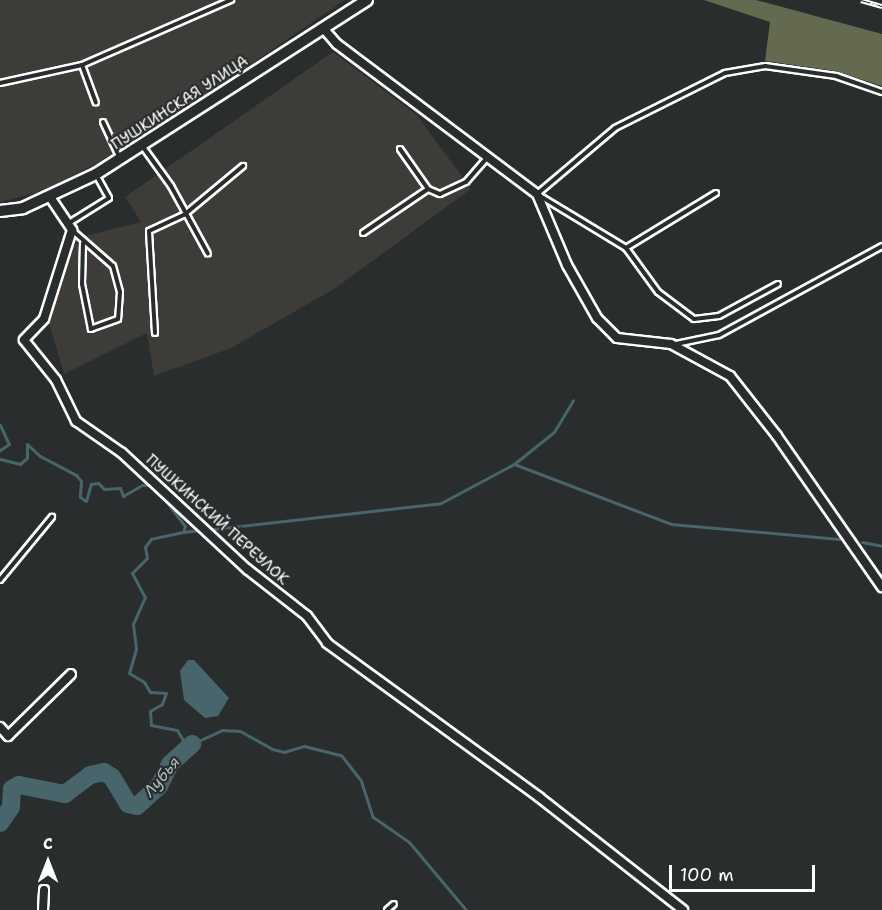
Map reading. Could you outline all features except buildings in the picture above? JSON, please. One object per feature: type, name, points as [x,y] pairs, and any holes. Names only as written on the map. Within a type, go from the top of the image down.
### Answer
[{"type":"street","name":"ПУШКИНСКАЯ УЛИЦА","points":[[0,211],[50,197],[96,174],[142,147],[367,0]]},
{"type":"street","points":[[323,28],[337,44],[537,194],[567,265],[607,330],[617,338],[671,344],[730,376],[743,390],[882,587]]},
{"type":"street","points":[[50,197],[70,227]]},
{"type":"street","name":"ПУШКИНСКИЙ ПЕРЕУЛОК","points":[[70,227],[44,319],[24,340],[56,380],[76,421],[122,453],[247,569],[307,616],[327,643],[539,797],[683,910]]},
{"type":"street","points":[[0,727],[8,736],[71,674]]},
{"type":"street","points":[[43,910],[44,890]]},
{"type":"lane","points":[[0,83],[82,65],[231,0]]},
{"type":"lane","points":[[82,65],[96,103]]},
{"type":"lane","points":[[778,284],[719,316],[694,319],[658,292],[626,248],[537,194],[615,128],[725,73],[765,66],[836,76],[882,92]]},
{"type":"lane","points":[[103,122],[121,159]]},
{"type":"lane","points":[[142,147],[171,186],[184,215],[208,254]]},
{"type":"lane","points":[[400,149],[428,189],[440,194],[454,190],[488,156]]},
{"type":"lane","points":[[155,333],[149,231],[184,215],[243,166]]},
{"type":"lane","points":[[83,243],[82,284],[91,328],[118,319],[120,292],[113,266],[83,243],[70,227],[109,198],[96,174]]},
{"type":"lane","points":[[363,233],[428,189]]},
{"type":"lane","points":[[626,248],[716,193]]},
{"type":"lane","points":[[671,344],[719,335],[882,246]]},
{"type":"lane","points":[[0,580],[52,517]]},
{"type":"lane","points":[[387,910],[394,904]]},
{"type":"shaded area","points":[[0,0],[345,0],[210,92],[101,161],[44,191],[0,202]]},
{"type":"shaded area","points":[[333,52],[417,115],[471,189],[334,289],[231,348],[154,376],[147,333],[64,374],[49,323],[68,251],[85,236],[141,222],[125,197]]},
{"type":"green space","points":[[704,0],[756,0],[882,34],[882,86],[836,71],[765,61],[770,22]]},
{"type":"water","points":[[188,660],[194,660],[229,698],[218,716],[205,718],[184,700],[180,671]]},
{"type":"waterway","points":[[514,464],[554,432],[573,400]]},
{"type":"waterway","points":[[0,425],[9,444],[0,450]]},
{"type":"waterway","points":[[0,459],[20,464],[27,458],[27,444],[40,456],[76,475],[81,481],[80,497],[86,501],[91,484],[98,483],[104,489],[120,488],[123,496],[142,485],[153,485]]},
{"type":"waterway","points":[[214,529],[441,503],[514,464],[671,524],[839,539]]},
{"type":"waterway","name":"Лубья","points":[[163,497],[185,526],[183,532],[151,539],[145,547],[147,558],[132,573],[145,597],[133,624],[136,649],[129,673],[144,682],[150,692],[166,693],[162,704],[150,711],[151,725],[177,730],[184,742],[192,744],[222,730],[240,731],[272,749],[284,752],[304,746],[341,755],[361,781],[373,817],[409,842],[466,910]]},
{"type":"waterway","points":[[183,532],[199,530]]},
{"type":"waterway","points":[[862,542],[882,546]]},
{"type":"waterway","name":"Лубья","points":[[0,823],[11,807],[12,789],[19,785],[65,794],[90,775],[104,772],[112,777],[128,804],[137,806],[159,786],[170,764],[192,744]]},
{"type":"railway","points":[[861,0],[882,6]]}]
